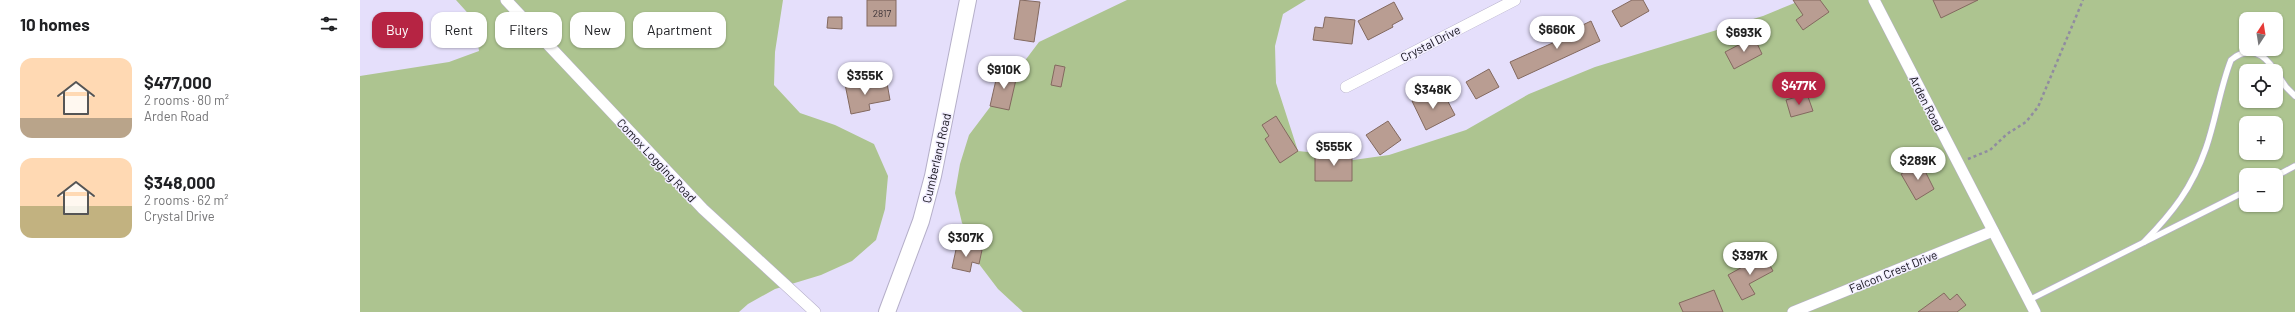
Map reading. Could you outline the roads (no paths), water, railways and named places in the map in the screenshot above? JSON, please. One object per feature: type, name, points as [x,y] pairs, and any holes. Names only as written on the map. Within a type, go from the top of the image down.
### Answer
[{"type":"street","name":"Comox Logging Road","points":[[506,0],[703,209],[815,312]]},
{"type":"street","name":"Cumberland Road","points":[[887,312],[920,221],[933,176],[968,0]]},
{"type":"street","name":"Crystal Drive","points":[[1346,87],[1515,0]]},
{"type":"street","name":"Arden Road","points":[[1874,0],[2035,312]]},
{"type":"street","name":"Falcon Crest Drive","points":[[1793,312],[1993,231]]},
{"type":"lane","points":[[2144,242],[2172,213],[2187,190],[2206,147],[2231,60],[2240,52],[2250,52],[2260,54],[2271,64]]},
{"type":"lane","points":[[2283,82],[2295,96]]},
{"type":"lane","points":[[2283,172],[2295,166]]},
{"type":"lane","points":[[2029,300],[2239,194]]}]
